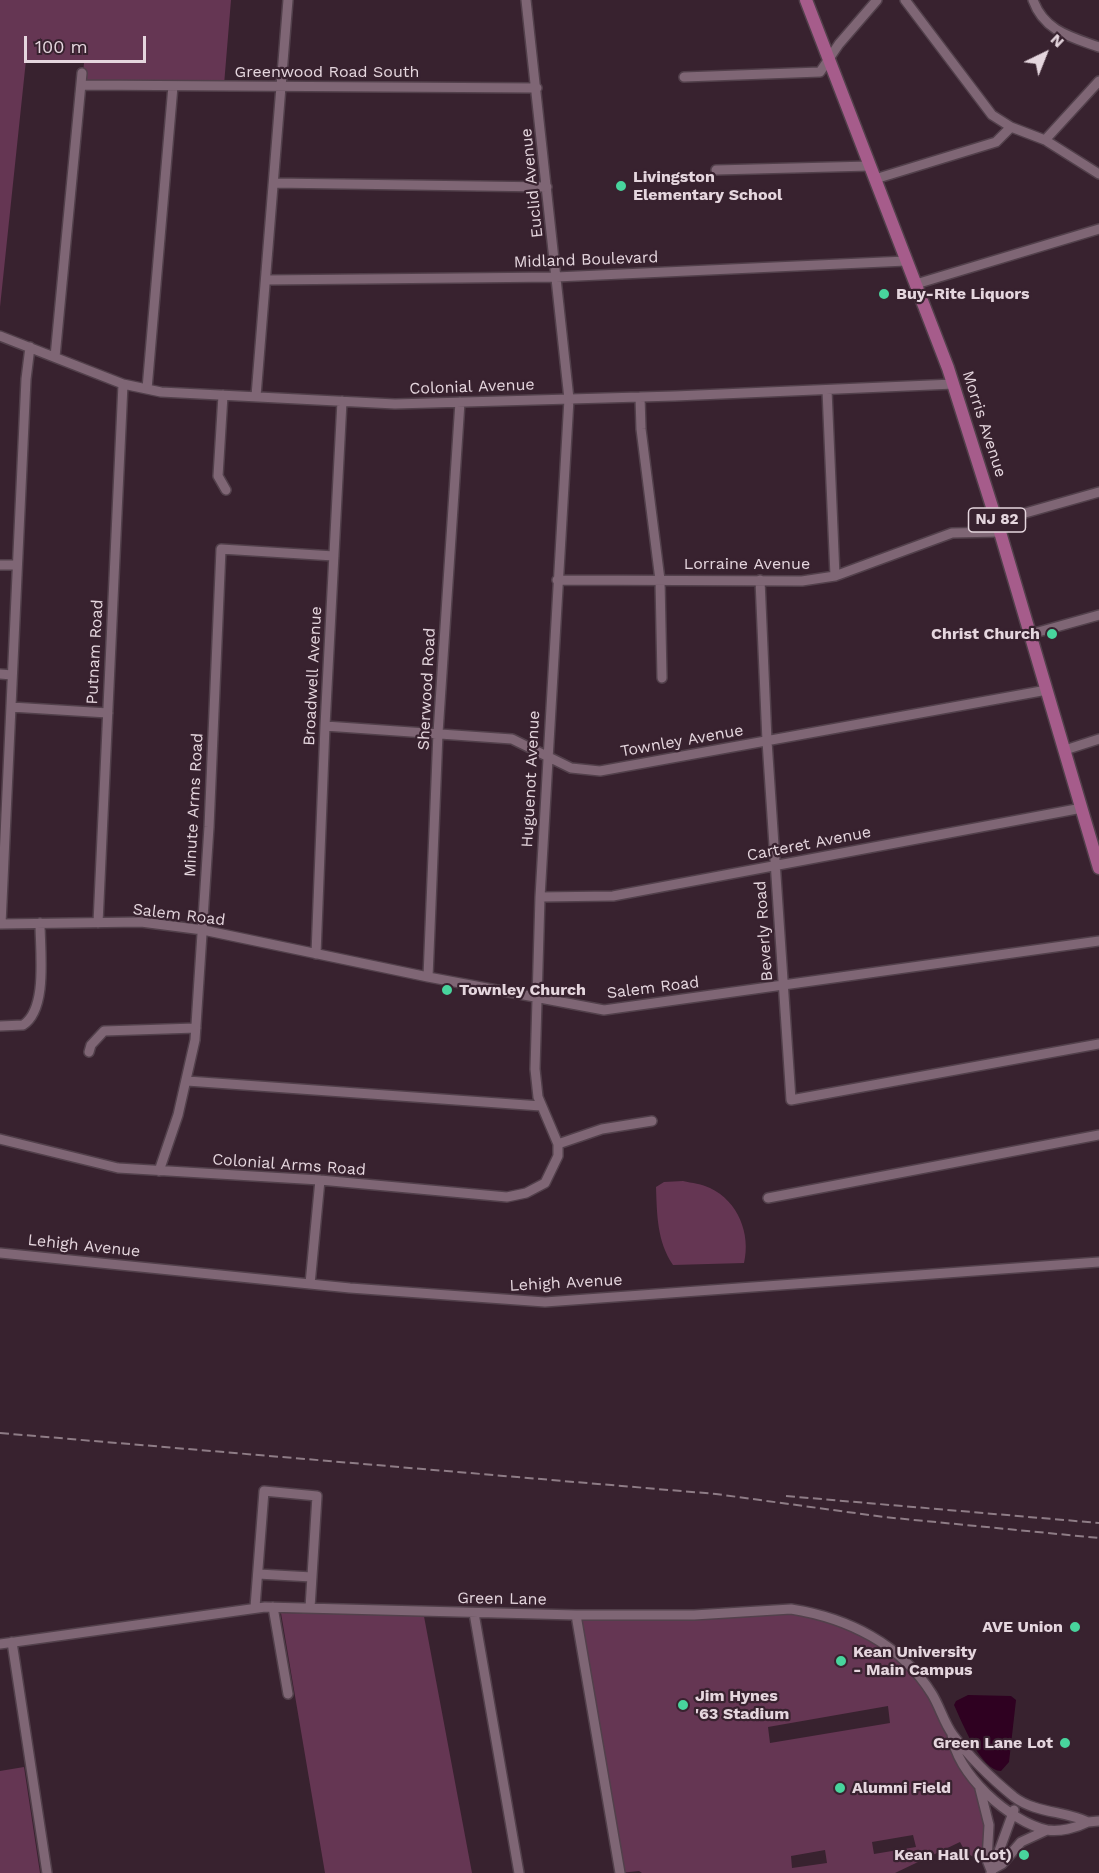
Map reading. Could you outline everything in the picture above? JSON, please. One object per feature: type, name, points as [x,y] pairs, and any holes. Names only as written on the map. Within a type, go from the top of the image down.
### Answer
[{"type":"main road","name":"Morris Avenue","points":[[806,0],[954,384],[999,526],[1099,868]]},
{"type":"street","points":[[256,396],[288,0]]},
{"type":"street","name":"Euclid Avenue","points":[[526,0],[569,399]]},
{"type":"street","points":[[684,77],[820,72],[876,0]]},
{"type":"street","points":[[905,0],[985,108],[1011,127],[1045,140],[1099,174]]},
{"type":"street","points":[[1033,0],[1037,11],[1050,26],[1068,36],[1099,46]]},
{"type":"street","points":[[55,357],[82,73]]},
{"type":"street","points":[[1045,140],[1099,81]]},
{"type":"street","name":"Greenwood Road South","points":[[81,85],[537,88]]},
{"type":"street","points":[[147,389],[173,86]]},
{"type":"street","points":[[875,179],[996,142],[1011,127]]},
{"type":"street","points":[[716,170],[870,166]]},
{"type":"street","points":[[274,183],[547,187]]},
{"type":"street","points":[[916,284],[1099,229]]},
{"type":"street","name":"Midland Boulevard","points":[[267,280],[556,277],[906,261]]},
{"type":"street","name":"Colonial Avenue","points":[[0,336],[123,384],[147,389],[395,404],[954,384]]},
{"type":"street","points":[[0,924],[26,379],[30,347]]},
{"type":"street","name":"Putnam Road","points":[[98,923],[123,384]]},
{"type":"street","points":[[827,390],[835,576]]},
{"type":"street","points":[[223,395],[218,477],[226,490]]},
{"type":"street","points":[[640,397],[640,429],[660,580],[662,678]]},
{"type":"street","name":"Huguenot Avenue","points":[[558,1156],[558,1144],[541,1106],[535,1069],[540,897],[569,399]]},
{"type":"street","name":"Broadwell Avenue","points":[[316,954],[342,401]]},
{"type":"street","name":"Sherwood Road","points":[[428,977],[438,733],[460,402]]},
{"type":"street","name":"Lorraine Avenue","points":[[557,580],[802,581],[835,576],[952,533],[999,526],[1099,492]]},
{"type":"street","name":"Minute Arms Road","points":[[159,1171],[187,1081],[196,1028],[203,930],[221,549],[334,556]]},
{"type":"street","points":[[0,565],[17,565]]},
{"type":"street","name":"Beverly Road","points":[[760,580],[767,741],[791,1100],[1099,1044]]},
{"type":"street","points":[[1031,634],[1099,615]]},
{"type":"street","points":[[0,674],[12,675]]},
{"type":"street","name":"Townley Avenue","points":[[325,726],[512,740],[571,768],[600,771],[1047,690]]},
{"type":"street","points":[[11,707],[108,713]]},
{"type":"street","points":[[1065,750],[1099,739]]},
{"type":"street","name":"Carteret Avenue","points":[[540,897],[613,897],[1082,808]]},
{"type":"street","name":"Salem Road","points":[[0,924],[141,922],[203,930],[428,977],[604,1010],[1099,941]]},
{"type":"street","points":[[0,1026],[23,1025],[36,1013],[39,998],[40,923]]},
{"type":"street","points":[[89,1052],[91,1045],[104,1030],[196,1028]]},
{"type":"street","points":[[187,1081],[541,1106]]},
{"type":"street","points":[[558,1144],[602,1129],[652,1121]]},
{"type":"street","points":[[768,1198],[1099,1135]]},
{"type":"street","name":"Colonial Arms Road","points":[[0,1139],[118,1168],[320,1180],[516,1196],[544,1183],[558,1156]]},
{"type":"street","points":[[310,1284],[320,1180]]},
{"type":"street","name":"Lehigh Avenue","points":[[0,1252],[310,1284],[545,1302],[1099,1262]]},
{"type":"street","points":[[255,1607],[264,1491],[317,1496],[310,1608]]},
{"type":"street","points":[[258,1574],[312,1576]]},
{"type":"street","name":"Green Lane","points":[[0,1644],[255,1607],[576,1616],[694,1615],[791,1609],[827,1616],[868,1634],[901,1658],[933,1696],[951,1734],[980,1766],[1017,1799],[1088,1822]]},
{"type":"street","points":[[273,1607],[288,1694]]},
{"type":"street","points":[[474,1613],[519,1873]]},
{"type":"street","points":[[576,1616],[620,1873]]},
{"type":"street","points":[[12,1642],[47,1873]]},
{"type":"street","name":"Green Lane","points":[[951,1734],[953,1748],[979,1785],[1012,1814],[1047,1830],[1076,1828],[1088,1822],[1099,1821]]},
{"type":"street","points":[[979,1785],[987,1809],[990,1836],[987,1860],[991,1872]]},
{"type":"street","points":[[991,1872],[1017,1799]]},
{"type":"street","points":[[991,1872],[1002,1864],[1021,1842],[1047,1830]]},
{"type":"shaded area","points":[[0,0],[231,0],[224,85],[82,84],[84,63],[26,60],[0,307]]},
{"type":"shaded area","points":[[683,1181],[710,1188],[728,1201],[735,1210],[746,1241],[744,1263],[673,1265],[661,1237],[656,1187],[664,1182]]},
{"type":"shaded area","points":[[791,1609],[877,1639],[927,1687],[979,1785],[987,1810],[987,1860],[970,1855],[960,1842],[895,1873],[642,1873],[639,1871],[620,1873],[576,1615]],"holes":[[[888,1706],[890,1723],[770,1743],[768,1727]],[[913,1835],[916,1847],[874,1854],[872,1842]],[[825,1850],[827,1863],[792,1868],[791,1856]]]},
{"type":"shaded area","points":[[423,1611],[472,1873],[325,1873],[281,1613],[350,1614]]},
{"type":"shaded area","points":[[968,1695],[1011,1696],[1016,1700],[1009,1762],[1001,1771],[994,1769],[979,1755],[954,1705],[956,1701]]},
{"type":"shaded area","points":[[24,1767],[40,1873],[0,1873],[0,1771]]},
{"type":"railway","points":[[0,1433],[716,1494],[884,1517],[1099,1538]]},
{"type":"railway","points":[[786,1496],[1099,1523]]},
{"type":"place","name":"Livingston Elementary School","points":[[621,186]]},
{"type":"place","name":"Buy-Rite Liquors","points":[[884,294]]},
{"type":"place","name":"Christ Church","points":[[1052,634]]},
{"type":"place","name":"Townley Church","points":[[447,990]]},
{"type":"place","name":"AVE Union","points":[[1075,1627]]},
{"type":"place","name":"Kean University - Main Campus","points":[[841,1661]]},
{"type":"place","name":"Jim Hynes '63 Stadium","points":[[683,1705]]},
{"type":"place","name":"Green Lane Lot","points":[[1065,1743]]},
{"type":"place","name":"Alumni Field","points":[[840,1788]]},
{"type":"place","name":"Kean Hall (Lot)","points":[[1024,1855]]}]
